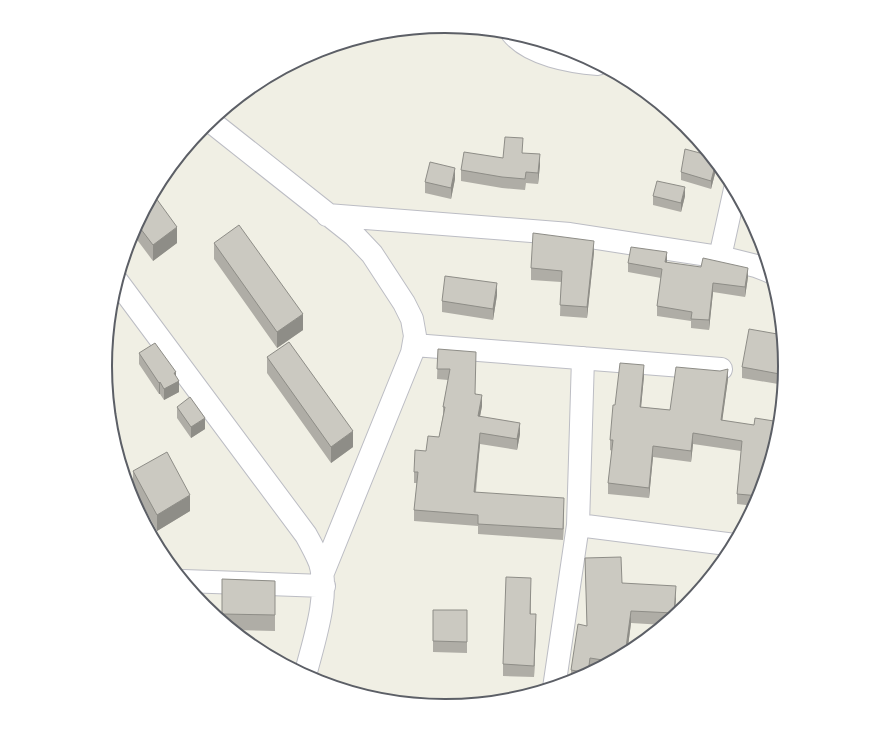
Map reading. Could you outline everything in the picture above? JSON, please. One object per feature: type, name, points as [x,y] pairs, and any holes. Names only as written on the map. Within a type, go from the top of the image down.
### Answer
[{"type":"street","points":[[523,42],[529,47],[551,56],[583,62]]},
{"type":"street","points":[[216,126],[354,236],[372,254],[404,303],[412,320],[415,336],[412,352],[323,581]]},
{"type":"street","points":[[720,258],[733,198]]},
{"type":"street","points":[[327,215],[570,234],[720,258],[764,269]]},
{"type":"street","points":[[121,287],[306,535],[320,563],[323,581],[320,616],[307,670]]},
{"type":"street","points":[[414,346],[722,370]]},
{"type":"street","points":[[555,681],[578,525],[583,358]]},
{"type":"street","points":[[578,525],[728,544]]},
{"type":"street","points":[[191,581],[323,581]]},
{"type":"building","points":[[505,137],[523,138],[522,153],[540,154],[538,173],[526,172],[525,179],[502,177],[461,170],[464,152],[503,158]]},
{"type":"building","points":[[685,149],[702,153],[714,169],[711,181],[681,172]]},
{"type":"building","points":[[430,162],[455,168],[451,188],[425,182]]},
{"type":"building","points":[[657,181],[685,187],[681,203],[653,196]]},
{"type":"building","points":[[157,200],[177,227],[153,245],[141,230]]},
{"type":"building","points":[[239,225],[303,314],[277,332],[214,243]]},
{"type":"building","points":[[533,233],[594,241],[587,307],[560,305],[562,271],[531,268]]},
{"type":"building","points":[[631,247],[667,252],[665,262],[701,267],[703,258],[748,268],[745,287],[713,283],[709,320],[691,319],[692,312],[657,306],[662,269],[628,263]]},
{"type":"building","points":[[445,276],[497,283],[493,309],[442,301]]},
{"type":"building","points":[[749,329],[777,334],[779,374],[742,367]]},
{"type":"building","points":[[289,342],[353,431],[331,447],[267,357]]},
{"type":"building","points":[[155,343],[176,372],[174,373],[179,381],[164,389],[139,353]]},
{"type":"building","points":[[438,349],[476,352],[475,394],[482,395],[478,416],[520,423],[517,439],[480,433],[474,492],[564,498],[563,529],[478,524],[478,515],[414,510],[418,472],[414,472],[415,450],[426,451],[428,436],[439,437],[445,407],[443,407],[450,369],[437,369]]},
{"type":"building","points":[[620,363],[644,365],[640,407],[670,410],[676,367],[720,371],[728,369],[721,420],[754,425],[755,418],[774,421],[768,453],[753,495],[737,494],[742,441],[693,433],[691,451],[653,446],[649,488],[608,483],[613,440],[610,440],[613,405],[615,405]]},
{"type":"building","points":[[190,397],[205,418],[191,427],[177,407]]},
{"type":"building","points":[[167,452],[190,495],[157,515],[133,471]]},
{"type":"building","points":[[621,557],[622,583],[676,586],[674,608],[669,613],[631,611],[626,647],[603,660],[590,658],[589,668],[580,672],[571,670],[578,624],[587,626],[585,558]]},
{"type":"building","points":[[506,577],[531,578],[530,614],[536,614],[534,666],[503,664]]},
{"type":"building","points":[[222,579],[275,581],[275,615],[222,613]]},
{"type":"building","points":[[433,610],[467,610],[467,642],[433,641]]}]
